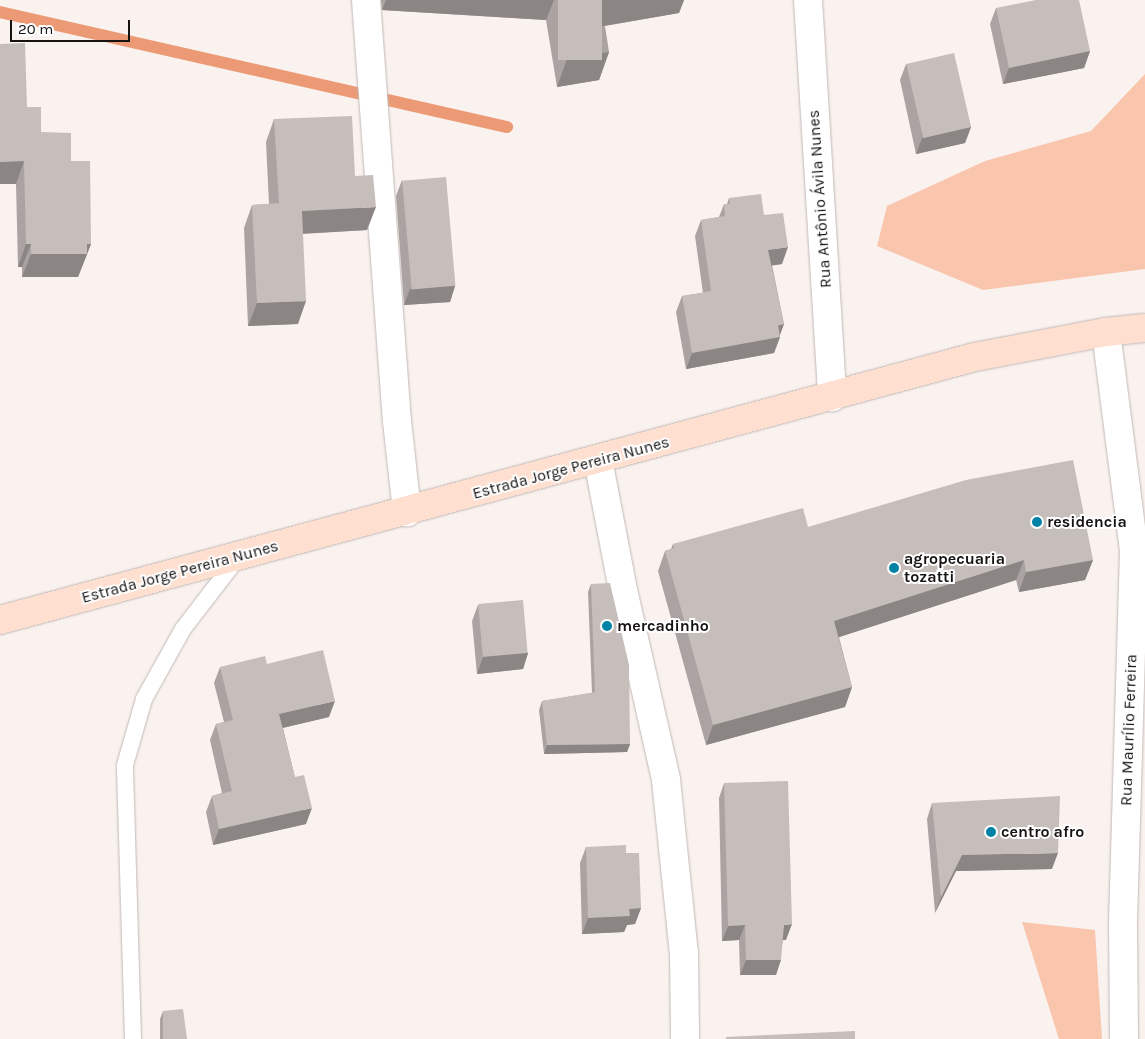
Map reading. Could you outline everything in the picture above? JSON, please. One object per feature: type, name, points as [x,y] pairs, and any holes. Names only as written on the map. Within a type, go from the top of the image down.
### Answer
[{"type":"street","points":[[366,0],[397,421],[407,512]]},
{"type":"street","name":"Rua Antônio Ávila Nunes","points":[[808,0],[832,397]]},
{"type":"street","name":"Estrada Jorge Pereira Nunes","points":[[0,620],[407,512],[976,357],[1106,332],[1145,328]]},
{"type":"street","name":"Rua Maurílio Ferreira","points":[[1106,332],[1134,551],[1123,923],[1124,1039]]},
{"type":"street","points":[[598,460],[623,590],[666,780],[684,953],[685,1039]]},
{"type":"lane","points":[[133,1039],[125,765],[144,699],[183,629],[239,556]]},
{"type":"shaded area","points":[[1145,74],[1145,269],[983,290],[877,246],[887,206],[985,161],[1091,131]]},
{"type":"shaded area","points":[[1022,922],[1095,930],[1102,1039],[1059,1039]]},
{"type":"building","points":[[558,0],[602,0],[602,60],[558,60]]},
{"type":"building","points":[[1036,0],[1079,0],[1090,51],[1009,68],[996,8]]},
{"type":"building","points":[[25,43],[27,107],[41,107],[41,132],[71,133],[71,161],[90,161],[91,244],[87,244],[87,254],[31,254],[31,244],[26,244],[24,161],[0,162],[0,44]]},
{"type":"building","points":[[954,53],[971,127],[923,138],[906,64]]},
{"type":"building","points":[[352,116],[355,176],[373,175],[376,207],[302,211],[306,301],[257,303],[252,205],[279,203],[274,119]]},
{"type":"building","points":[[446,177],[455,286],[412,289],[402,181]]},
{"type":"building","points":[[761,194],[764,215],[783,213],[788,247],[768,250],[784,324],[778,325],[780,337],[692,353],[682,296],[711,291],[701,220],[725,216],[724,204],[730,204],[729,198]]},
{"type":"building","points":[[1073,460],[1093,560],[1026,572],[1024,560],[834,621],[852,687],[713,725],[665,551],[674,548],[673,544],[803,508],[808,527],[966,480]]},
{"type":"building","points":[[610,583],[629,665],[630,744],[547,745],[542,701],[595,692],[591,584]]},
{"type":"building","points":[[523,600],[528,653],[483,657],[478,604]]},
{"type":"building","points":[[323,650],[335,701],[279,714],[295,777],[304,775],[312,808],[219,829],[212,796],[232,791],[216,724],[233,720],[220,667],[265,656],[267,664]]},
{"type":"building","points":[[788,781],[792,924],[784,925],[781,960],[746,960],[745,925],[728,926],[724,783]]},
{"type":"building","name":"centro afro","points":[[1060,796],[1058,853],[962,855],[941,897],[932,803]]},
{"type":"building","points":[[626,845],[626,853],[639,853],[641,908],[629,909],[630,916],[588,918],[586,847]]},
{"type":"building","points":[[183,1009],[187,1039],[163,1039],[163,1011]]},
{"type":"building","points":[[855,1031],[855,1039],[726,1039],[726,1037]]},
{"type":"waterway","points":[[0,12],[507,127]]},
{"type":"place","name":"residencia","points":[[1037,522]]},
{"type":"place","name":"agropecuaria tozatti","points":[[894,568]]},
{"type":"place","name":"mercadinho","points":[[607,626]]},
{"type":"place","name":"centro afro","points":[[991,832]]}]
